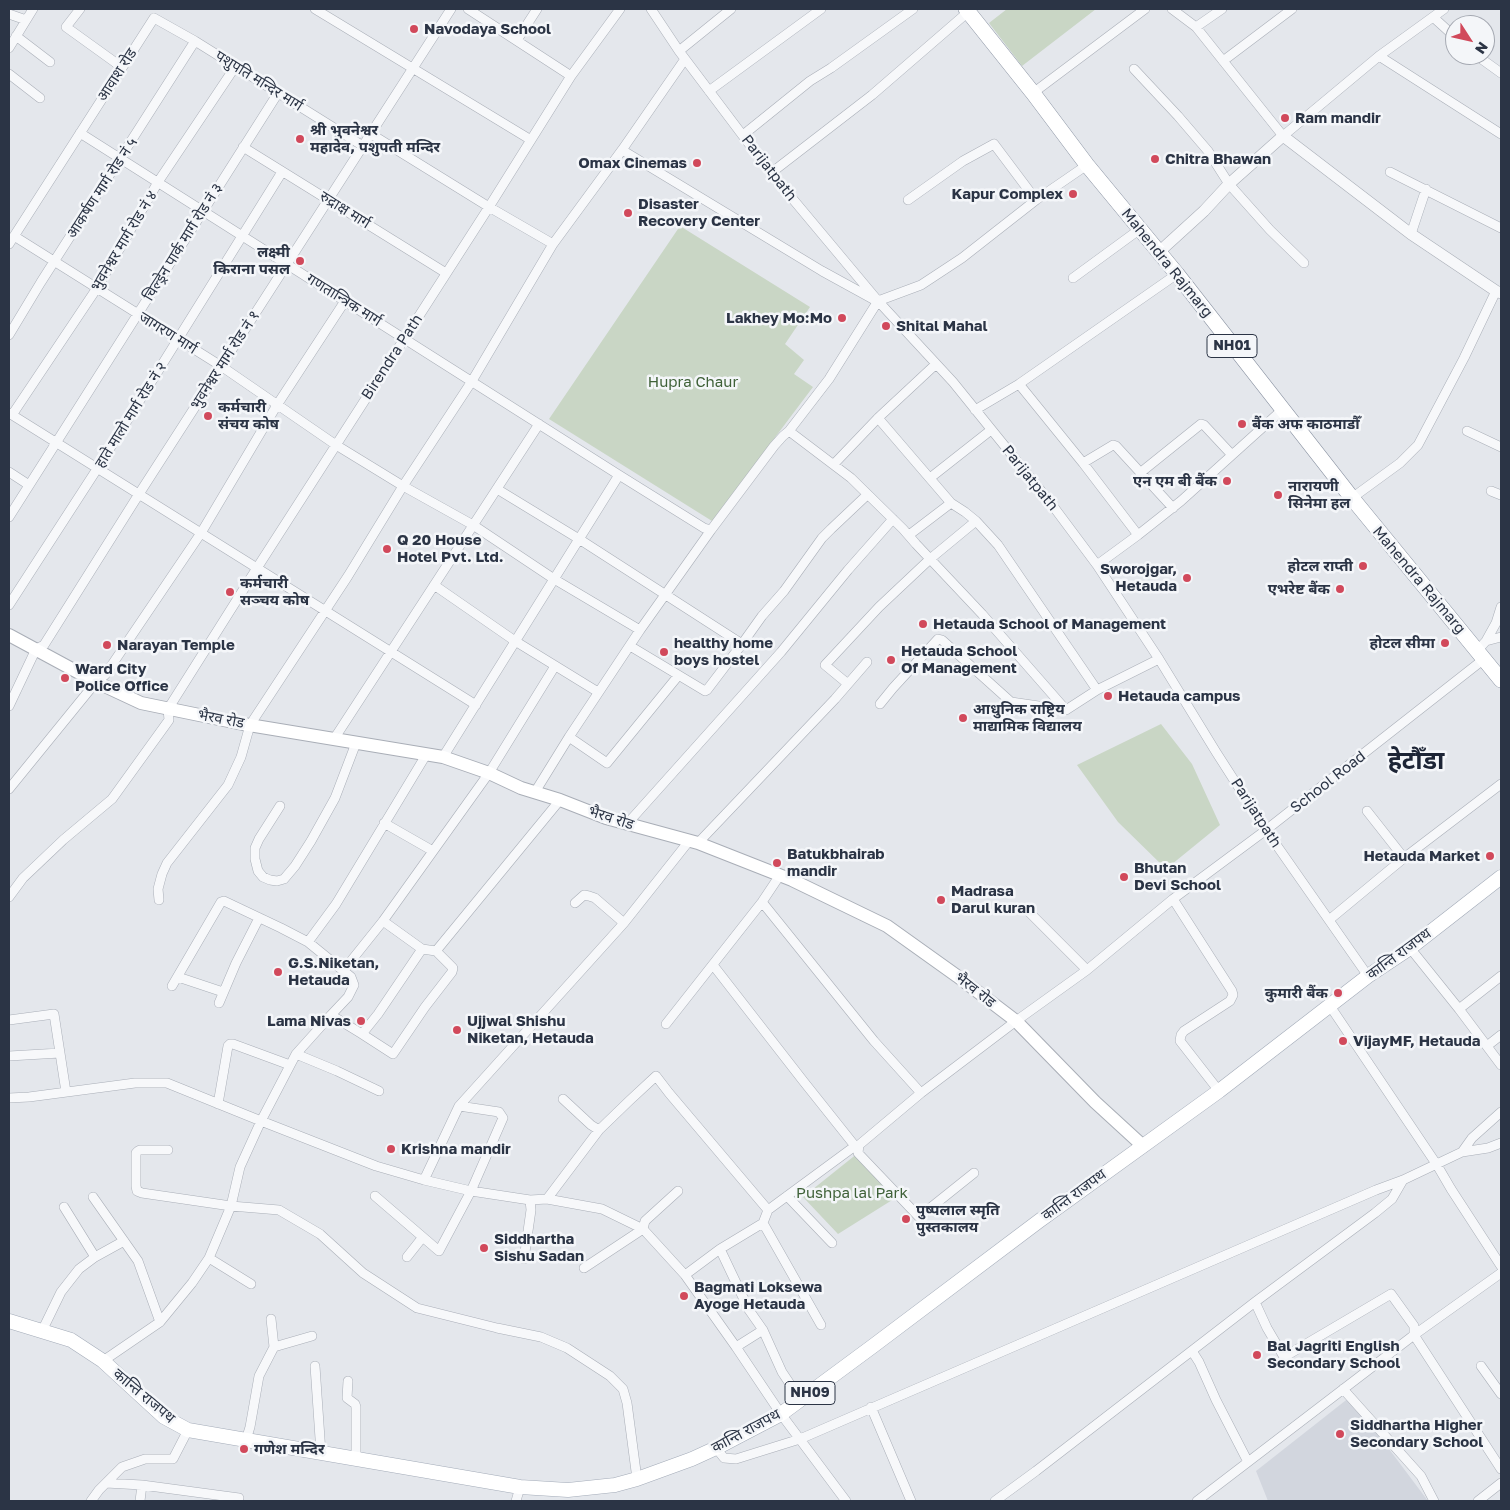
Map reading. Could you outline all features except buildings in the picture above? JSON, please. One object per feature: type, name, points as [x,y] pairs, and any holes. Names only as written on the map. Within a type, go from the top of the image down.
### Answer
[{"type":"highway","name":"Mahendra Rajmarg","points":[[967,10],[1087,165],[1177,274],[1352,498],[1482,650],[1501,680]]},
{"type":"main road","name":"भैरव रोड","points":[[9,635],[96,682],[141,703],[250,725],[443,757],[606,818],[693,842],[780,875],[887,926],[957,976],[1016,1021],[1095,1102],[1143,1146]]},
{"type":"main road","name":"कान्ति राजपथ","points":[[9,1321],[71,1340],[103,1361],[164,1417],[188,1430],[520,1487],[568,1490],[615,1485],[637,1479],[692,1459],[781,1414],[1039,1221],[1219,1091],[1368,976],[1410,948],[1501,877]]},
{"type":"street","points":[[9,48],[32,9]]},
{"type":"street","points":[[80,9],[66,28],[116,63],[121,69]]},
{"type":"street","points":[[315,9],[531,140]]},
{"type":"street","name":"भुवनेश्वर मार्ग रोड नं १","points":[[9,706],[36,649],[44,645],[451,9]]},
{"type":"street","points":[[468,9],[571,76]]},
{"type":"street","points":[[516,40],[537,9]]},
{"type":"street","name":"Birendra Path","points":[[9,897],[22,878],[63,840],[112,799],[169,720],[168,708],[571,76],[620,9]]},
{"type":"street","name":"Parijatpath","points":[[651,9],[682,55],[771,173],[878,301],[953,382],[1050,502],[1097,565],[1159,659],[1266,830],[1368,976]]},
{"type":"street","points":[[159,900],[158,889],[167,863],[228,785],[241,757],[250,725],[348,576],[403,486],[472,381],[553,244],[622,150],[682,55],[731,9]]},
{"type":"street","points":[[709,91],[822,9]]},
{"type":"street","points":[[743,135],[810,82],[914,9]]},
{"type":"street","points":[[1033,94],[1145,9]]},
{"type":"street","points":[[1172,9],[1196,27],[1282,136],[1411,234],[1499,292],[1418,445],[1400,463],[1352,498]]},
{"type":"street","points":[[1196,27],[1222,9]]},
{"type":"street","points":[[1224,61],[1292,9]]},
{"type":"street","points":[[1159,252],[1282,136],[1379,56],[1444,9]]},
{"type":"street","points":[[771,173],[872,95],[967,10]]},
{"type":"street","points":[[9,14],[26,20]]},
{"type":"street","points":[[1433,17],[1445,27]]},
{"type":"street","name":"पशुपति मन्दिर मार्ग","points":[[154,18],[196,41],[363,146]]},
{"type":"street","name":"आवाश रोड","points":[[80,132],[154,18]]},
{"type":"street","points":[[16,36],[50,62]]},
{"type":"street","name":"आकर्षण मार्ग रोड नं ५","points":[[9,335],[196,41]]},
{"type":"street","points":[[1379,56],[1501,134]]},
{"type":"street","points":[[1490,65],[1501,73]]},
{"type":"street","name":"भुवनेश्वर मार्ग रोड नं ४","points":[[10,414],[97,288],[158,182],[235,67]]},
{"type":"street","points":[[1134,69],[1208,151],[1229,184],[1270,230],[1304,263]]},
{"type":"street","points":[[9,74],[40,98]]},
{"type":"street","name":"चिल्ड्रेन पार्क मार्ग रोड नं ३","points":[[9,517],[278,93]]},
{"type":"street","points":[[11,240],[80,132]]},
{"type":"street","name":"गणतान्त्रिक मार्ग","points":[[80,132],[619,475],[704,528],[711,530]]},
{"type":"street","points":[[371,134],[488,207],[553,244]]},
{"type":"street","points":[[908,200],[963,161],[994,144],[1036,200]]},
{"type":"street","name":"रुद्राक्ष मार्ग","points":[[244,147],[446,273]]},
{"type":"street","points":[[622,150],[822,271],[878,301]]},
{"type":"street","points":[[535,792],[598,692],[640,630],[774,446],[789,431],[830,380],[878,301],[921,285],[962,258],[1036,200],[1087,165]]},
{"type":"street","name":"हाते मालो मार्ग रोड नं २","points":[[9,605],[97,469],[282,172]]},
{"type":"street","points":[[1390,172],[1501,228]]},
{"type":"street","points":[[1411,234],[1426,189]]},
{"type":"street","points":[[1073,278],[1140,229]]},
{"type":"street","name":"जागरण मार्ग","points":[[11,240],[54,262],[97,288],[221,366],[336,445],[403,486],[474,525],[554,578],[640,630]]},
{"type":"street","points":[[975,410],[1019,384],[1177,274]]},
{"type":"street","points":[[9,789],[96,682],[106,675],[201,533],[277,405],[345,301]]},
{"type":"street","points":[[834,464],[878,418],[936,364]]},
{"type":"street","points":[[1019,384],[1138,535]]},
{"type":"street","points":[[1097,565],[1173,508],[1282,410]]},
{"type":"street","points":[[10,414],[476,705]]},
{"type":"street","points":[[878,418],[951,503],[976,521],[998,545],[1097,690]]},
{"type":"street","points":[[334,739],[539,424]]},
{"type":"street","points":[[1140,473],[1201,424],[1204,424],[1232,456]]},
{"type":"street","points":[[930,478],[991,430]]},
{"type":"street","points":[[789,431],[834,464],[893,519],[982,614],[1066,710]]},
{"type":"street","points":[[1467,431],[1501,447]]},
{"type":"street","points":[[1083,463],[1113,445],[1116,446],[1173,508]]},
{"type":"street","points":[[9,472],[29,485]]},
{"type":"street","points":[[443,757],[619,475]]},
{"type":"street","points":[[497,489],[579,539],[742,644]]},
{"type":"street","points":[[1491,491],[1501,495]]},
{"type":"street","points":[[630,646],[678,676],[705,691],[707,690],[830,528],[868,495]]},
{"type":"street","points":[[908,535],[951,503]]},
{"type":"street","points":[[627,824],[781,652],[848,570],[893,519]]},
{"type":"street","points":[[848,684],[825,665],[879,607],[976,521]]},
{"type":"street","points":[[434,585],[515,641],[598,692]]},
{"type":"street","points":[[1482,650],[1496,623],[1501,607]]},
{"type":"street","points":[[1482,650],[1501,636]]},
{"type":"street","points":[[880,704],[938,639],[942,640],[1011,702],[1066,710],[1097,690],[1159,659]]},
{"type":"street","name":"School Road","points":[[768,1210],[857,1145],[921,1093],[1016,1021],[1087,970],[1174,900],[1266,830],[1482,650]]},
{"type":"street","points":[[424,1180],[459,1106],[624,923],[693,842],[848,684],[867,662]]},
{"type":"street","points":[[343,971],[383,921],[489,773],[555,666]]},
{"type":"street","points":[[569,737],[608,763],[678,676]]},
{"type":"street","points":[[280,806],[255,848],[258,871],[263,877],[277,881],[284,879],[311,841],[335,798],[356,743]]},
{"type":"street","points":[[308,942],[336,904],[426,754]]},
{"type":"street","points":[[1329,920],[1404,858],[1501,784]]},
{"type":"street","points":[[436,952],[560,800]]},
{"type":"street","points":[[1366,811],[1404,858]]},
{"type":"street","points":[[384,823],[433,851]]},
{"type":"street","points":[[666,1024],[762,902],[780,875]]},
{"type":"street","points":[[575,904],[584,895],[595,898],[624,923]]},
{"type":"street","points":[[1174,900],[1233,995],[1230,1001],[1184,1031],[1180,1041],[1219,1091]]},
{"type":"street","points":[[103,1361],[160,1322],[192,1283],[209,1258],[231,1206],[240,1167],[290,1065],[296,1054],[348,997],[354,985],[351,977],[308,942],[224,901],[172,986]]},
{"type":"street","points":[[762,902],[874,1042],[921,1093]]},
{"type":"street","points":[[1028,910],[1087,970]]},
{"type":"street","points":[[219,1003],[236,963],[259,918]]},
{"type":"street","points":[[331,1016],[393,1054],[452,972],[453,968],[436,952],[422,949],[383,921]]},
{"type":"street","points":[[1410,948],[1501,1065]]},
{"type":"street","points":[[362,1034],[378,1014],[422,949]]},
{"type":"street","points":[[712,966],[857,1145],[858,1153],[919,1216],[974,1173]]},
{"type":"street","points":[[1459,1009],[1501,976]]},
{"type":"street","points":[[178,977],[223,992]]},
{"type":"street","points":[[1330,1006],[1437,1165],[1501,1266]]},
{"type":"street","points":[[9,1020],[54,1014],[66,1092]]},
{"type":"street","points":[[1487,1046],[1501,1035]]},
{"type":"street","points":[[218,1104],[228,1046],[230,1044],[290,1065]]},
{"type":"street","points":[[9,1056],[60,1053]]},
{"type":"street","points":[[296,1054],[338,1071],[378,1091]]},
{"type":"street","points":[[547,1199],[599,1130],[656,1076],[669,1094],[768,1210],[763,1223],[720,1249],[685,1275]]},
{"type":"street","points":[[9,1098],[135,1083],[167,1083],[376,1166],[424,1180],[470,1191],[530,1200],[547,1199],[602,1209],[643,1229],[685,1275],[781,1414],[846,1501]]},
{"type":"street","points":[[563,1100],[599,1130]]},
{"type":"street","points":[[375,1196],[439,1251],[470,1191],[503,1118],[499,1112],[459,1106]]},
{"type":"street","points":[[1462,1152],[1472,1138],[1501,1112]]},
{"type":"street","points":[[716,1448],[724,1458],[736,1459],[800,1439],[1403,1180],[1462,1152],[1488,1148],[1501,1143]]},
{"type":"street","points":[[168,1150],[140,1150],[136,1153],[137,1191],[231,1206],[279,1210],[320,1234],[363,1274],[418,1308],[541,1337],[568,1348],[610,1376],[623,1389],[627,1403],[637,1479]]},
{"type":"street","points":[[995,1501],[1254,1302],[1392,1199],[1403,1180]]},
{"type":"street","points":[[584,1268],[643,1229],[644,1221],[678,1192]]},
{"type":"street","points":[[787,1196],[832,1243]]},
{"type":"street","points":[[92,1197],[138,1261],[160,1322]]},
{"type":"street","points":[[524,1259],[531,1210],[530,1200]]},
{"type":"street","points":[[64,1207],[95,1257]]},
{"type":"street","points":[[763,1223],[821,1325]]},
{"type":"street","points":[[407,1257],[422,1238]]},
{"type":"street","points":[[42,1330],[62,1292],[79,1269],[95,1257],[124,1241]]},
{"type":"street","points":[[720,1249],[749,1310],[763,1330],[782,1372],[800,1400]]},
{"type":"street","points":[[209,1258],[251,1284]]},
{"type":"street","points":[[1196,1501],[1414,1335],[1501,1272]]},
{"type":"street","points":[[1254,1302],[1284,1357],[1391,1294],[1414,1326],[1414,1335],[1501,1469]]},
{"type":"street","points":[[246,1440],[259,1376],[274,1347],[271,1319]]},
{"type":"street","points":[[736,1347],[763,1330]]},
{"type":"street","points":[[274,1347],[312,1336]]},
{"type":"street","points":[[1192,1351],[1248,1462]]},
{"type":"street","points":[[315,1366],[321,1453]]},
{"type":"street","points":[[1481,1366],[1501,1394]]},
{"type":"street","points":[[348,1381],[347,1398],[356,1407],[356,1459]]},
{"type":"street","points":[[1343,1389],[1420,1476],[1434,1501]]},
{"type":"street","points":[[871,1407],[911,1501]]},
{"type":"street","points":[[91,1501],[122,1467],[145,1459],[173,1459],[188,1430]]},
{"type":"street","points":[[106,1483],[142,1485],[239,1498]]},
{"type":"street","points":[[1478,1501],[1501,1483]]},
{"type":"street","points":[[140,1501],[142,1485]]},
{"type":"street","points":[[516,1501],[520,1487]]},
{"type":"shaded area","name":"Siddhartha Higher Secondary School","points":[[1350,1397],[1428,1501],[1268,1501],[1256,1471]]},
{"type":"green space","points":[[1007,9],[1096,9],[1022,66],[989,23]]},
{"type":"green space","name":"Hupra Chaur","points":[[680,226],[810,307],[785,344],[804,360],[794,374],[813,387],[712,521],[549,419]]},
{"type":"green space","points":[[1161,724],[1192,764],[1220,825],[1166,869],[1118,822],[1077,765]]},
{"type":"green space","name":"Pushpa lal Park","points":[[858,1153],[897,1197],[838,1234],[803,1197]]},
{"type":"place","name":"Navodaya School","points":[[414,29]]},
{"type":"place","name":"Ram mandir","points":[[1285,118]]},
{"type":"place","name":"श्री भुवनेश्वर महादेव, पशुपती मन्दिर","points":[[300,139]]},
{"type":"place","name":"Chitra Bhawan","points":[[1155,159]]},
{"type":"place","name":"Omax Cinemas","points":[[697,163]]},
{"type":"place","name":"Kapur Complex","points":[[1073,194]]},
{"type":"place","name":"Disaster Recovery Center","points":[[628,213]]},
{"type":"place","name":"लक्ष्मी किराना पसल","points":[[300,261]]},
{"type":"place","name":"Lakhey Mo:Mo","points":[[842,318]]},
{"type":"place","name":"Shital Mahal","points":[[886,326]]},
{"type":"place","name":"कर्मचारी संचय कोष","points":[[208,416]]},
{"type":"place","name":"बैंक अफ काठमाडौँ","points":[[1242,424]]},
{"type":"place","name":"एन एम बी बैंक","points":[[1227,481]]},
{"type":"place","name":"नारायणी सिनेमा हल","points":[[1278,495]]},
{"type":"place","name":"Q 20 House Hotel Pvt. Ltd.","points":[[387,549]]},
{"type":"place","name":"होटल राप्ती","points":[[1363,566]]},
{"type":"place","name":"Sworojgar, Hetauda","points":[[1187,578]]},
{"type":"place","name":"एभरेष्ट बैंक","points":[[1340,589]]},
{"type":"place","name":"कर्मचारी सञ्चय कोष","points":[[230,592]]},
{"type":"place","name":"Hetauda School of Management","points":[[923,624]]},
{"type":"place","name":"होटल सीमा","points":[[1445,643]]},
{"type":"place","name":"Narayan Temple","points":[[107,645]]},
{"type":"place","name":"healthy home boys hostel","points":[[664,652]]},
{"type":"place","name":"Hetauda School Of Management","points":[[891,660]]},
{"type":"place","name":"Ward City Police Office","points":[[65,678]]},
{"type":"place","name":"Hetauda campus","points":[[1108,696]]},
{"type":"place","name":"आधुनिक राष्ट्रिय माद्यामिक विद्यालय","points":[[963,718]]},
{"type":"place","name":"Hetauda Market","points":[[1490,856]]},
{"type":"place","name":"Batukbhairab mandir","points":[[777,863]]},
{"type":"place","name":"Bhutan Devi School","points":[[1124,877]]},
{"type":"place","name":"Madrasa Darul kuran","points":[[941,900]]},
{"type":"place","name":"G.S.Niketan, Hetauda","points":[[278,972]]},
{"type":"place","name":"कुमारी बैंक","points":[[1338,993]]},
{"type":"place","name":"Lama Nivas","points":[[361,1021]]},
{"type":"place","name":"Ujjwal Shishu Niketan, Hetauda","points":[[457,1030]]},
{"type":"place","name":"VijayMF, Hetauda","points":[[1343,1041]]},
{"type":"place","name":"Krishna mandir","points":[[391,1149]]},
{"type":"place","name":"पुष्पलाल स्मृति पुस्तकालय","points":[[906,1219]]},
{"type":"place","name":"Siddhartha Sishu Sadan","points":[[484,1248]]},
{"type":"place","name":"Bagmati Loksewa Ayoge Hetauda","points":[[684,1296]]},
{"type":"place","name":"Bal Jagriti English Secondary School","points":[[1257,1355]]},
{"type":"place","name":"Siddhartha Higher Secondary School","points":[[1340,1434]]},
{"type":"place","name":"गणेश मन्दिर","points":[[244,1449]]},
{"type":"district","name":"हेटौँडा","points":[[1416,761]]}]
